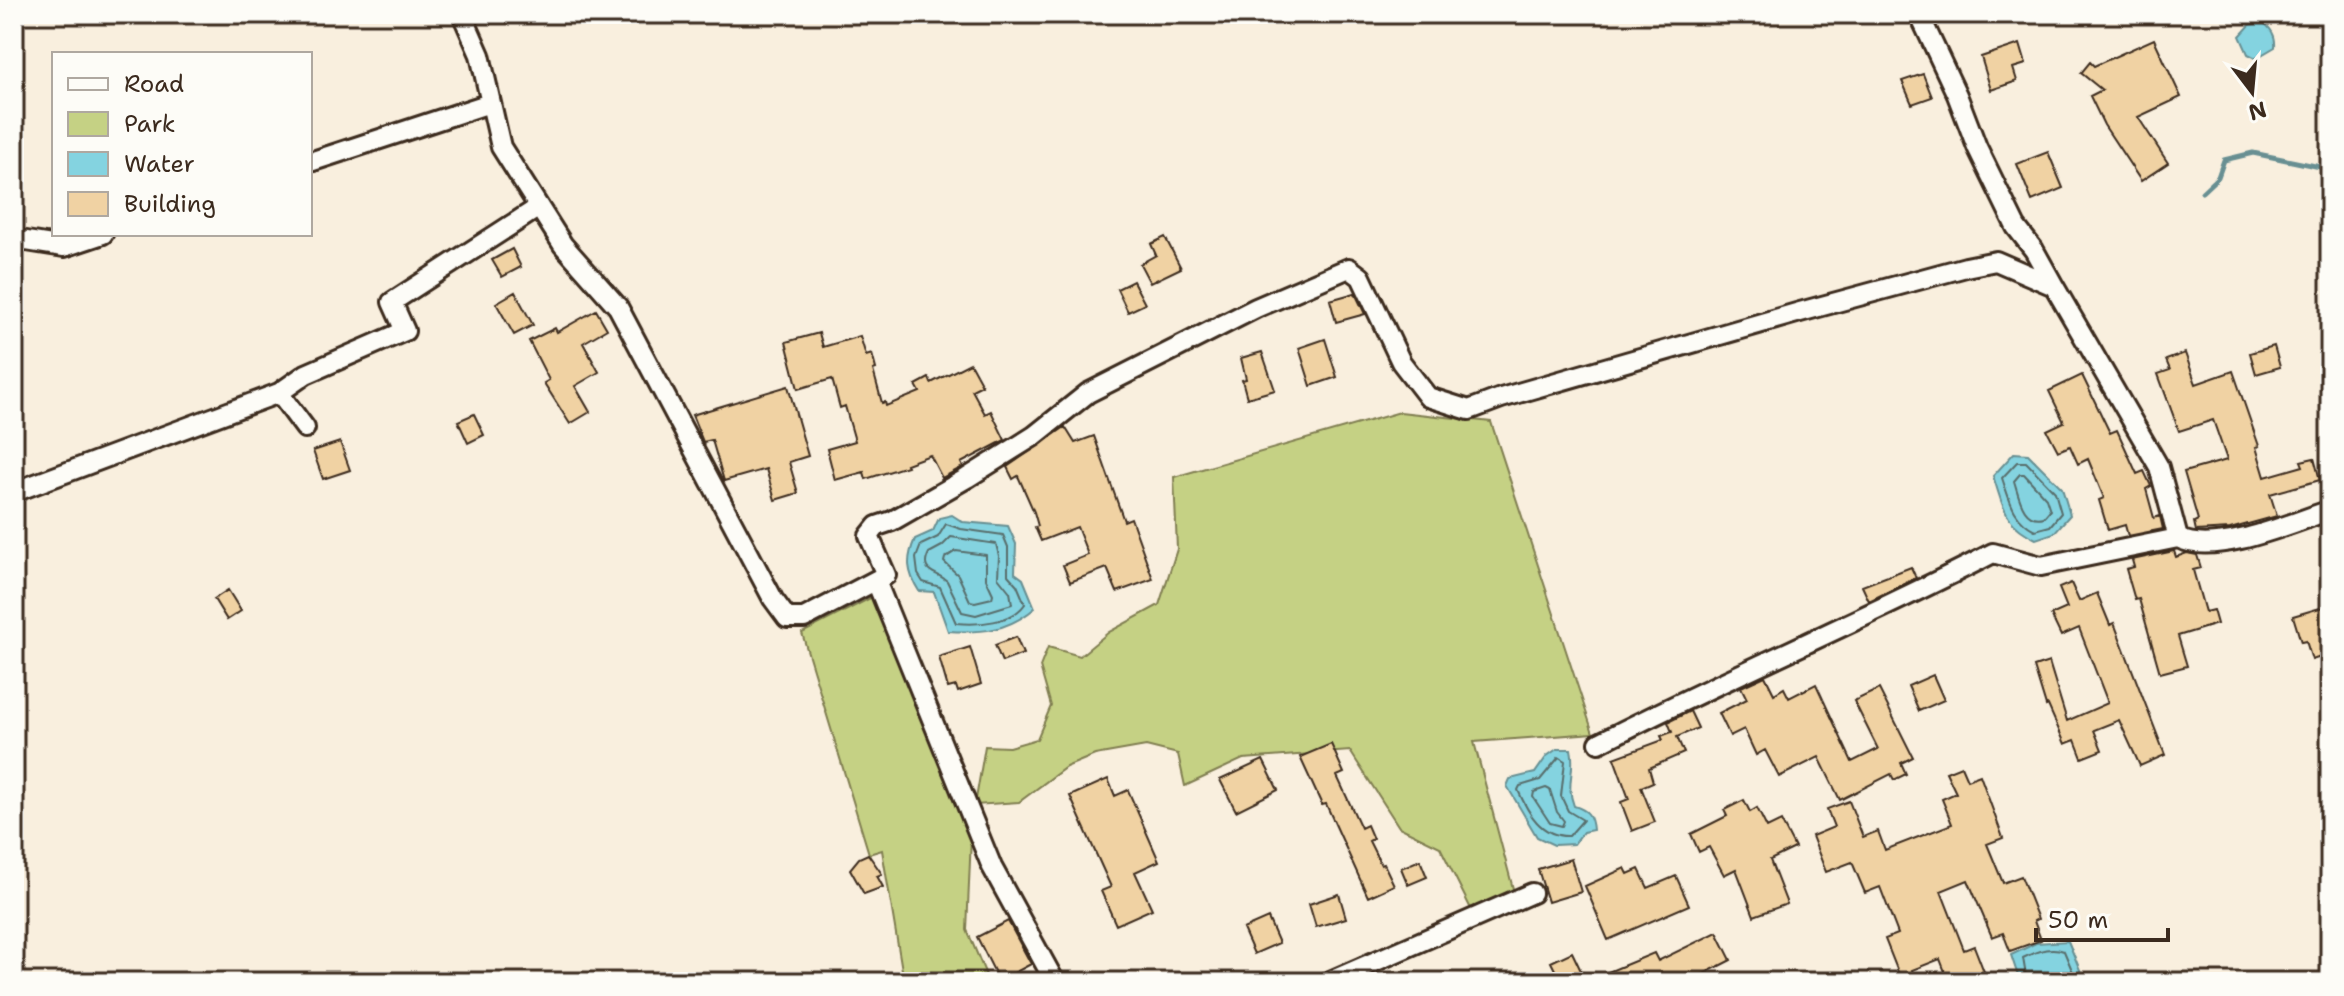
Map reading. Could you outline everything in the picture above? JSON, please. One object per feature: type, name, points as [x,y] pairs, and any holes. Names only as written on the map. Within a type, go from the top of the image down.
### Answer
[{"type":"street","points":[[462,14],[480,55],[501,147],[563,245],[618,307],[698,462],[773,599],[787,618],[804,618],[886,575],[869,536],[877,526],[904,514],[1034,436],[1088,393],[1256,308],[1349,268],[1361,277],[1401,362],[1428,397],[1469,410],[1501,398],[1966,267],[1996,261],[2054,286]]},
{"type":"street","points":[[1919,14],[2016,227],[2034,250],[2159,467],[2178,538]]},
{"type":"street","points":[[312,161],[490,103]]},
{"type":"street","points":[[14,492],[279,393],[306,374],[405,331],[392,302],[539,207]]},
{"type":"street","points":[[14,239],[64,247],[97,236]]},
{"type":"street","points":[[279,393],[305,428]]},
{"type":"street","points":[[1599,743],[1920,591],[1993,553],[2041,566],[2178,538],[2201,545],[2232,540],[2330,510]]},
{"type":"street","points":[[876,581],[992,867],[1055,982]]},
{"type":"street","points":[[1328,982],[1532,893]]},
{"type":"green space","points":[[1400,412],[1491,422],[1593,733],[1474,742],[1516,900],[1475,917],[1440,847],[1399,827],[1350,751],[1243,759],[1185,786],[1178,754],[1146,746],[1095,755],[1066,767],[1019,802],[975,805],[985,746],[1009,747],[1037,739],[1051,706],[1040,667],[1048,647],[1080,656],[1109,632],[1159,605],[1177,549],[1174,477]]},
{"type":"green space","points":[[880,593],[972,814],[967,930],[989,982],[904,982],[882,850],[869,854],[802,633]]},
{"type":"water","points":[[2261,21],[2272,32],[2275,47],[2256,58],[2248,54],[2240,36],[2250,25]]},
{"type":"water","points":[[2014,453],[2028,454],[2062,488],[2070,515],[2054,533],[2036,539],[2017,527],[2006,514],[1993,476]]},
{"type":"water","points":[[952,515],[963,522],[1008,526],[1016,544],[1015,573],[1023,579],[1035,608],[1015,622],[994,629],[948,631],[934,592],[919,591],[915,584],[909,559],[915,539],[933,531],[939,518]]},
{"type":"water","points":[[1557,749],[1571,749],[1571,798],[1574,806],[1588,814],[1593,830],[1583,832],[1574,844],[1554,845],[1537,837],[1507,786],[1510,779],[1535,773],[1547,756]]},
{"type":"water","points":[[2068,941],[2085,982],[2020,982],[2011,955],[2036,943]]},
{"type":"building","points":[[2154,39],[2181,97],[2138,117],[2168,163],[2141,181],[2104,125],[2090,96],[2102,90],[2081,73],[2090,62],[2094,66]]},
{"type":"building","points":[[2020,44],[2026,64],[2013,68],[2017,81],[1991,90],[1981,57]]},
{"type":"building","points":[[1923,74],[1932,97],[1912,104],[1902,81]]},
{"type":"building","points":[[2048,152],[2063,188],[2032,201],[2017,164]]},
{"type":"building","points":[[1165,237],[1181,268],[1150,283],[1140,264],[1156,255],[1151,244]]},
{"type":"building","points":[[512,249],[521,267],[502,277],[492,260]]},
{"type":"building","points":[[1133,281],[1145,304],[1128,312],[1117,289]]},
{"type":"building","points":[[515,292],[533,325],[514,335],[496,303]]},
{"type":"building","points":[[1355,293],[1365,314],[1336,322],[1330,300]]},
{"type":"building","points":[[596,310],[607,329],[583,343],[599,372],[575,386],[590,412],[570,424],[544,383],[549,380],[529,341],[555,328],[557,332]]},
{"type":"building","points":[[819,333],[823,347],[860,336],[866,356],[872,354],[876,369],[873,370],[882,403],[885,402],[886,406],[920,392],[916,385],[929,378],[931,383],[970,363],[982,385],[972,390],[985,414],[991,411],[1005,440],[961,463],[963,467],[942,478],[930,455],[866,479],[864,472],[835,480],[827,449],[855,441],[845,406],[840,408],[832,379],[798,389],[786,342]]},
{"type":"building","points":[[1325,339],[1337,377],[1311,386],[1299,348]]},
{"type":"building","points":[[2274,346],[2280,367],[2256,374],[2250,353]]},
{"type":"building","points":[[1262,352],[1275,390],[1247,398],[1241,358]]},
{"type":"building","points":[[2185,353],[2196,384],[2233,371],[2259,446],[2256,447],[2265,477],[2303,466],[2301,461],[2314,458],[2320,480],[2270,494],[2277,516],[2230,529],[2196,531],[2194,522],[2198,520],[2184,472],[2227,460],[2213,420],[2179,431],[2158,374],[2170,370],[2166,360]]},
{"type":"building","points":[[2082,375],[2110,433],[2117,430],[2137,474],[2144,471],[2151,486],[2146,489],[2154,518],[2160,516],[2163,529],[2128,536],[2125,525],[2108,530],[2099,500],[2104,498],[2088,459],[2078,464],[2070,446],[2058,451],[2047,430],[2064,422],[2049,391]]},
{"type":"building","points":[[788,386],[808,456],[789,462],[798,493],[775,500],[766,469],[724,481],[712,440],[703,442],[692,415]]},
{"type":"building","points":[[474,414],[484,435],[468,443],[458,421]]},
{"type":"building","points":[[1065,427],[1075,443],[1094,436],[1124,521],[1131,518],[1153,579],[1117,592],[1107,568],[1070,582],[1063,565],[1088,555],[1077,527],[1041,541],[1035,527],[1038,526],[1034,512],[1018,476],[1013,479],[1007,467]]},
{"type":"building","points":[[340,442],[350,470],[323,479],[313,451]]},
{"type":"building","points":[[2174,551],[2176,557],[2187,553],[2197,555],[2201,568],[2193,570],[2205,612],[2213,610],[2217,624],[2178,636],[2187,666],[2160,673],[2139,599],[2135,600],[2126,569],[2134,567],[2132,560]]},
{"type":"building","points":[[1911,567],[1916,578],[1869,601],[1862,586]]},
{"type":"building","points":[[2071,583],[2079,601],[2097,593],[2110,625],[2114,623],[2165,755],[2140,766],[2119,720],[2094,730],[2102,750],[2082,758],[2075,740],[2065,744],[2046,706],[2034,667],[2049,662],[2067,721],[2108,703],[2079,628],[2061,636],[2051,615],[2067,608],[2059,588]]},
{"type":"building","points":[[228,590],[241,611],[227,620],[214,599]]},
{"type":"building","points":[[2330,605],[2330,654],[2312,660],[2306,641],[2301,642],[2293,616]]},
{"type":"building","points":[[1016,637],[1023,654],[1002,662],[995,645]]},
{"type":"building","points":[[970,647],[981,684],[958,692],[956,686],[948,688],[939,657]]},
{"type":"building","points":[[1933,675],[1944,700],[1919,711],[1908,686]]},
{"type":"building","points":[[1765,676],[1774,694],[1784,688],[1789,698],[1816,684],[1852,762],[1878,749],[1854,701],[1879,689],[1913,757],[1901,763],[1906,774],[1894,780],[1891,774],[1840,800],[1819,757],[1779,777],[1765,750],[1756,755],[1744,729],[1730,736],[1719,713],[1747,699],[1741,687]]},
{"type":"building","points":[[1690,711],[1698,728],[1677,737],[1684,753],[1649,768],[1653,782],[1641,787],[1655,822],[1632,831],[1621,802],[1629,799],[1614,758],[1663,740],[1661,736],[1672,732],[1668,722]]},
{"type":"building","points":[[1331,744],[1344,773],[1337,776],[1361,828],[1367,825],[1373,839],[1369,841],[1394,885],[1368,897],[1326,804],[1322,805],[1300,757]]},
{"type":"building","points":[[1263,760],[1278,790],[1236,811],[1220,780]]},
{"type":"building","points":[[1961,766],[1967,780],[1980,775],[2003,838],[1987,844],[2003,883],[2021,876],[2038,919],[2034,921],[2041,940],[2010,951],[2003,933],[1992,937],[1968,880],[1941,891],[1964,950],[1974,946],[1988,982],[1949,982],[1940,959],[1912,970],[1917,982],[1902,982],[1885,939],[1898,934],[1880,887],[1865,893],[1852,862],[1826,872],[1812,836],[1834,827],[1827,809],[1849,801],[1863,837],[1878,831],[1885,850],[1952,824],[1942,799],[1956,793],[1946,772]]},
{"type":"building","points":[[1108,779],[1115,796],[1128,790],[1159,861],[1135,872],[1152,909],[1116,925],[1101,891],[1111,887],[1070,796]]},
{"type":"building","points":[[1744,800],[1750,812],[1757,808],[1767,828],[1781,821],[1795,848],[1770,860],[1787,904],[1754,916],[1736,869],[1724,875],[1709,847],[1699,852],[1691,834],[1727,816],[1724,810]]},
{"type":"building","points":[[868,854],[882,874],[877,876],[883,887],[864,894],[850,869],[859,858]]},
{"type":"building","points":[[1571,859],[1581,892],[1548,902],[1538,869]]},
{"type":"building","points":[[1420,860],[1427,877],[1408,885],[1401,868]]},
{"type":"building","points":[[1625,868],[1628,874],[1639,869],[1648,888],[1676,876],[1689,905],[1608,940],[1585,886]]},
{"type":"building","points":[[1339,894],[1346,918],[1316,927],[1309,904]]},
{"type":"building","points":[[1268,918],[1279,943],[1254,954],[1243,929]]},
{"type":"building","points":[[1008,921],[1031,964],[999,981],[977,937]]},
{"type":"building","points":[[1717,932],[1731,960],[1688,982],[1584,982],[1654,953],[1658,961]]},
{"type":"building","points":[[1572,952],[1583,975],[1561,982],[1551,962]]},
{"type":"waterway","points":[[2202,192],[2218,177],[2224,160],[2253,153],[2330,169]]}]
